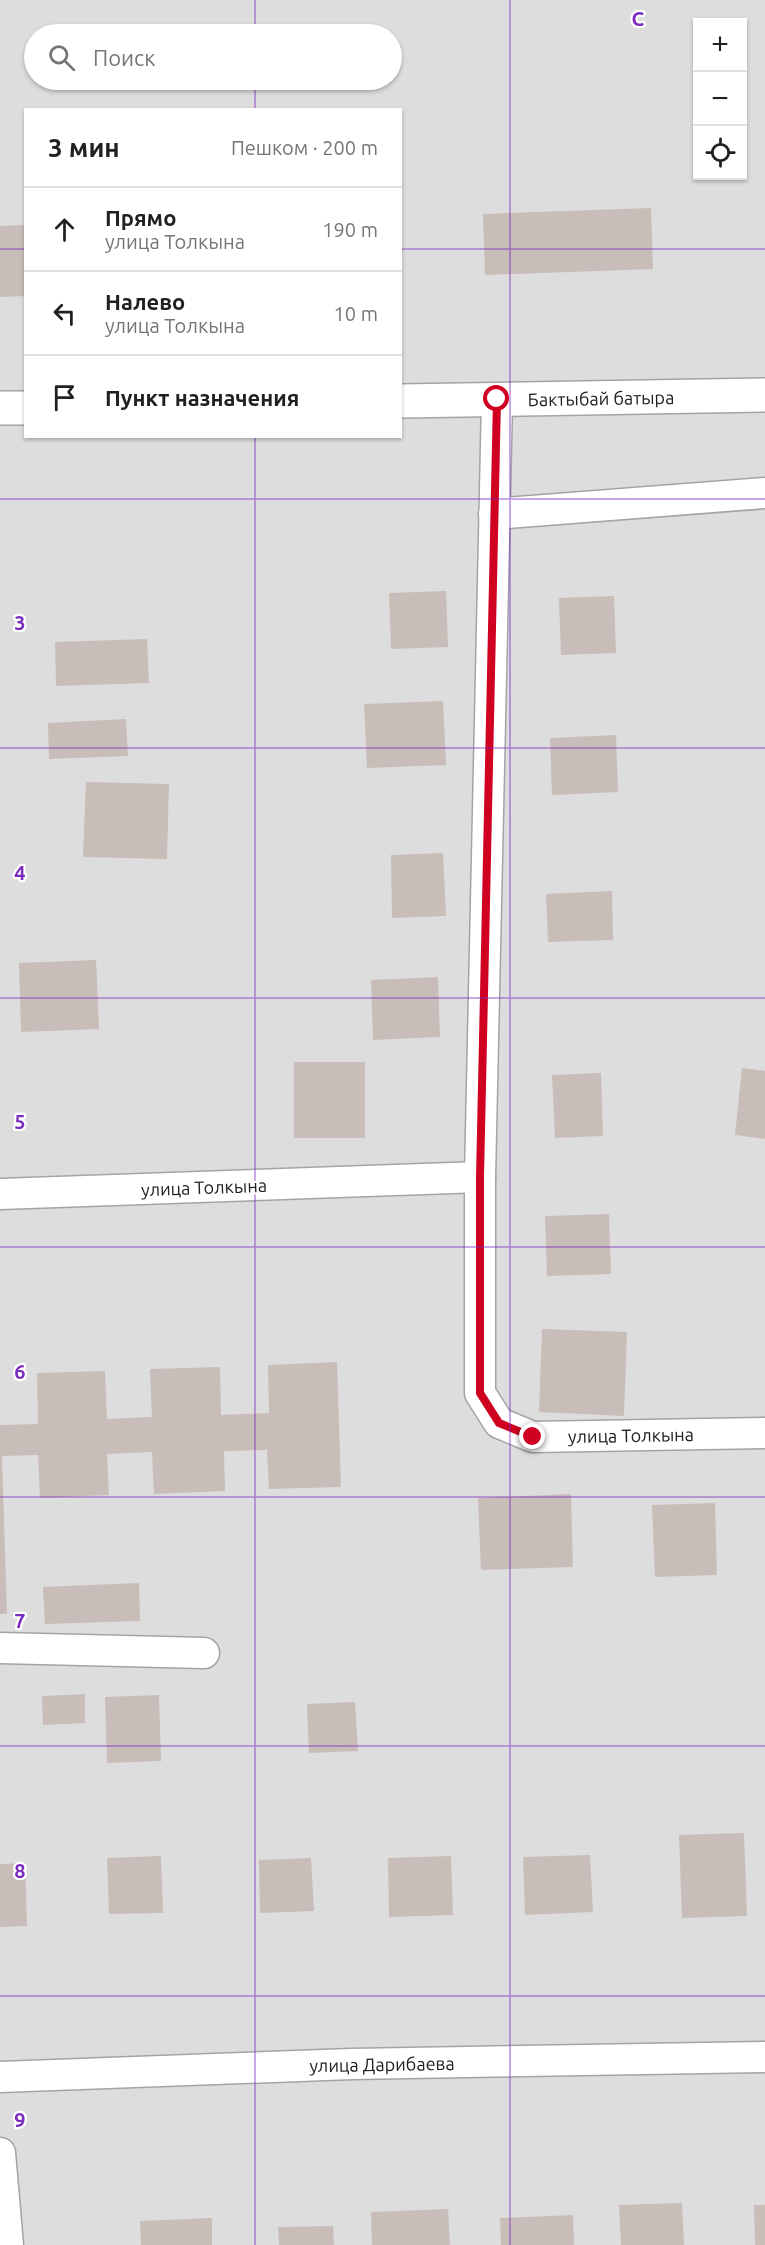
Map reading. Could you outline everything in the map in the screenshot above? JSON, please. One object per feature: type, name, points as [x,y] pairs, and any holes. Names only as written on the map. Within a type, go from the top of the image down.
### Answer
[{"type":"street","name":"Бактыбай батыра","points":[[402,401],[765,395]]},
{"type":"street","name":"улица Толкына","points":[[497,399],[480,1177],[480,1393],[499,1423],[533,1437],[765,1432]]},
{"type":"street","points":[[0,408],[24,408]]},
{"type":"street","points":[[494,514],[765,493]]},
{"type":"street","name":"улица Толкына","points":[[0,1194],[480,1177]]},
{"type":"street","points":[[0,1648],[204,1653]]},
{"type":"street","name":"улица Дарибаева","points":[[0,2077],[340,2064],[765,2057]]},
{"type":"street","points":[[0,2153],[8,2245]]},
{"type":"shaded area","points":[[0,0],[765,0],[765,2245],[0,2245]]},
{"type":"building","points":[[651,208],[653,269],[485,275],[483,214]]},
{"type":"building","points":[[24,225],[24,296],[0,297],[0,226]]},
{"type":"building","points":[[446,591],[448,647],[391,649],[389,593]]},
{"type":"building","points":[[614,596],[616,653],[561,655],[559,598]]},
{"type":"building","points":[[147,639],[149,683],[56,686],[55,642]]},
{"type":"building","points":[[443,701],[446,765],[367,768],[364,704]]},
{"type":"building","points":[[126,719],[128,756],[49,759],[48,723]]},
{"type":"building","points":[[616,735],[618,792],[552,795],[550,738]]},
{"type":"building","points":[[86,782],[169,784],[167,859],[83,857]]},
{"type":"building","points":[[443,853],[446,916],[392,918],[391,855]]},
{"type":"building","points":[[612,891],[613,940],[548,942],[546,894]]},
{"type":"building","points":[[96,960],[99,1029],[21,1032],[19,963]]},
{"type":"building","points":[[438,977],[440,1037],[373,1040],[371,980]]},
{"type":"building","points":[[294,1062],[365,1062],[365,1138],[294,1138]]},
{"type":"building","points":[[742,1068],[765,1071],[765,1139],[735,1135]]},
{"type":"building","points":[[601,1073],[603,1136],[555,1138],[552,1075]]},
{"type":"building","points":[[609,1214],[611,1274],[547,1276],[545,1216]]},
{"type":"building","points":[[542,1329],[627,1332],[624,1416],[539,1412]]},
{"type":"building","points":[[337,1362],[341,1487],[269,1489],[267,1450],[224,1451],[225,1491],[154,1494],[152,1452],[107,1454],[109,1495],[40,1498],[38,1455],[2,1456],[7,1614],[0,1614],[0,1425],[38,1424],[37,1373],[105,1371],[107,1419],[152,1417],[150,1369],[220,1367],[221,1415],[269,1413],[268,1365]]},
{"type":"building","points":[[571,1494],[573,1567],[481,1570],[478,1498]]},
{"type":"building","points":[[715,1503],[717,1575],[655,1577],[652,1505]]},
{"type":"building","points":[[139,1583],[140,1621],[45,1624],[43,1587]]},
{"type":"building","points":[[85,1694],[85,1723],[43,1725],[42,1696]]},
{"type":"building","points":[[159,1695],[161,1761],[107,1763],[105,1697]]},
{"type":"building","points":[[355,1702],[358,1751],[309,1753],[307,1704]]},
{"type":"building","points":[[744,1833],[747,1916],[682,1918],[679,1835]]},
{"type":"building","points":[[590,1855],[593,1912],[525,1915],[523,1857]]},
{"type":"building","points":[[161,1856],[163,1913],[109,1914],[107,1858]]},
{"type":"building","points":[[451,1856],[453,1915],[389,1917],[388,1858]]},
{"type":"building","points":[[311,1858],[314,1911],[260,1913],[259,1860]]},
{"type":"building","points":[[25,1863],[27,1926],[0,1927],[0,1864]]},
{"type":"building","points":[[682,2203],[684,2245],[621,2245],[619,2205]]},
{"type":"building","points":[[754,2205],[765,2205],[765,2245],[755,2245]]},
{"type":"building","points":[[448,2209],[450,2245],[372,2245],[371,2212]]},
{"type":"building","points":[[573,2215],[574,2245],[501,2245],[500,2218]]},
{"type":"building","points":[[212,2218],[212,2245],[141,2245],[140,2221]]},
{"type":"building","points":[[333,2226],[334,2245],[279,2245],[278,2227]]},
{"type":"route","points":[[497,399],[480,1177],[480,1393],[499,1423],[533,1437]]}]
